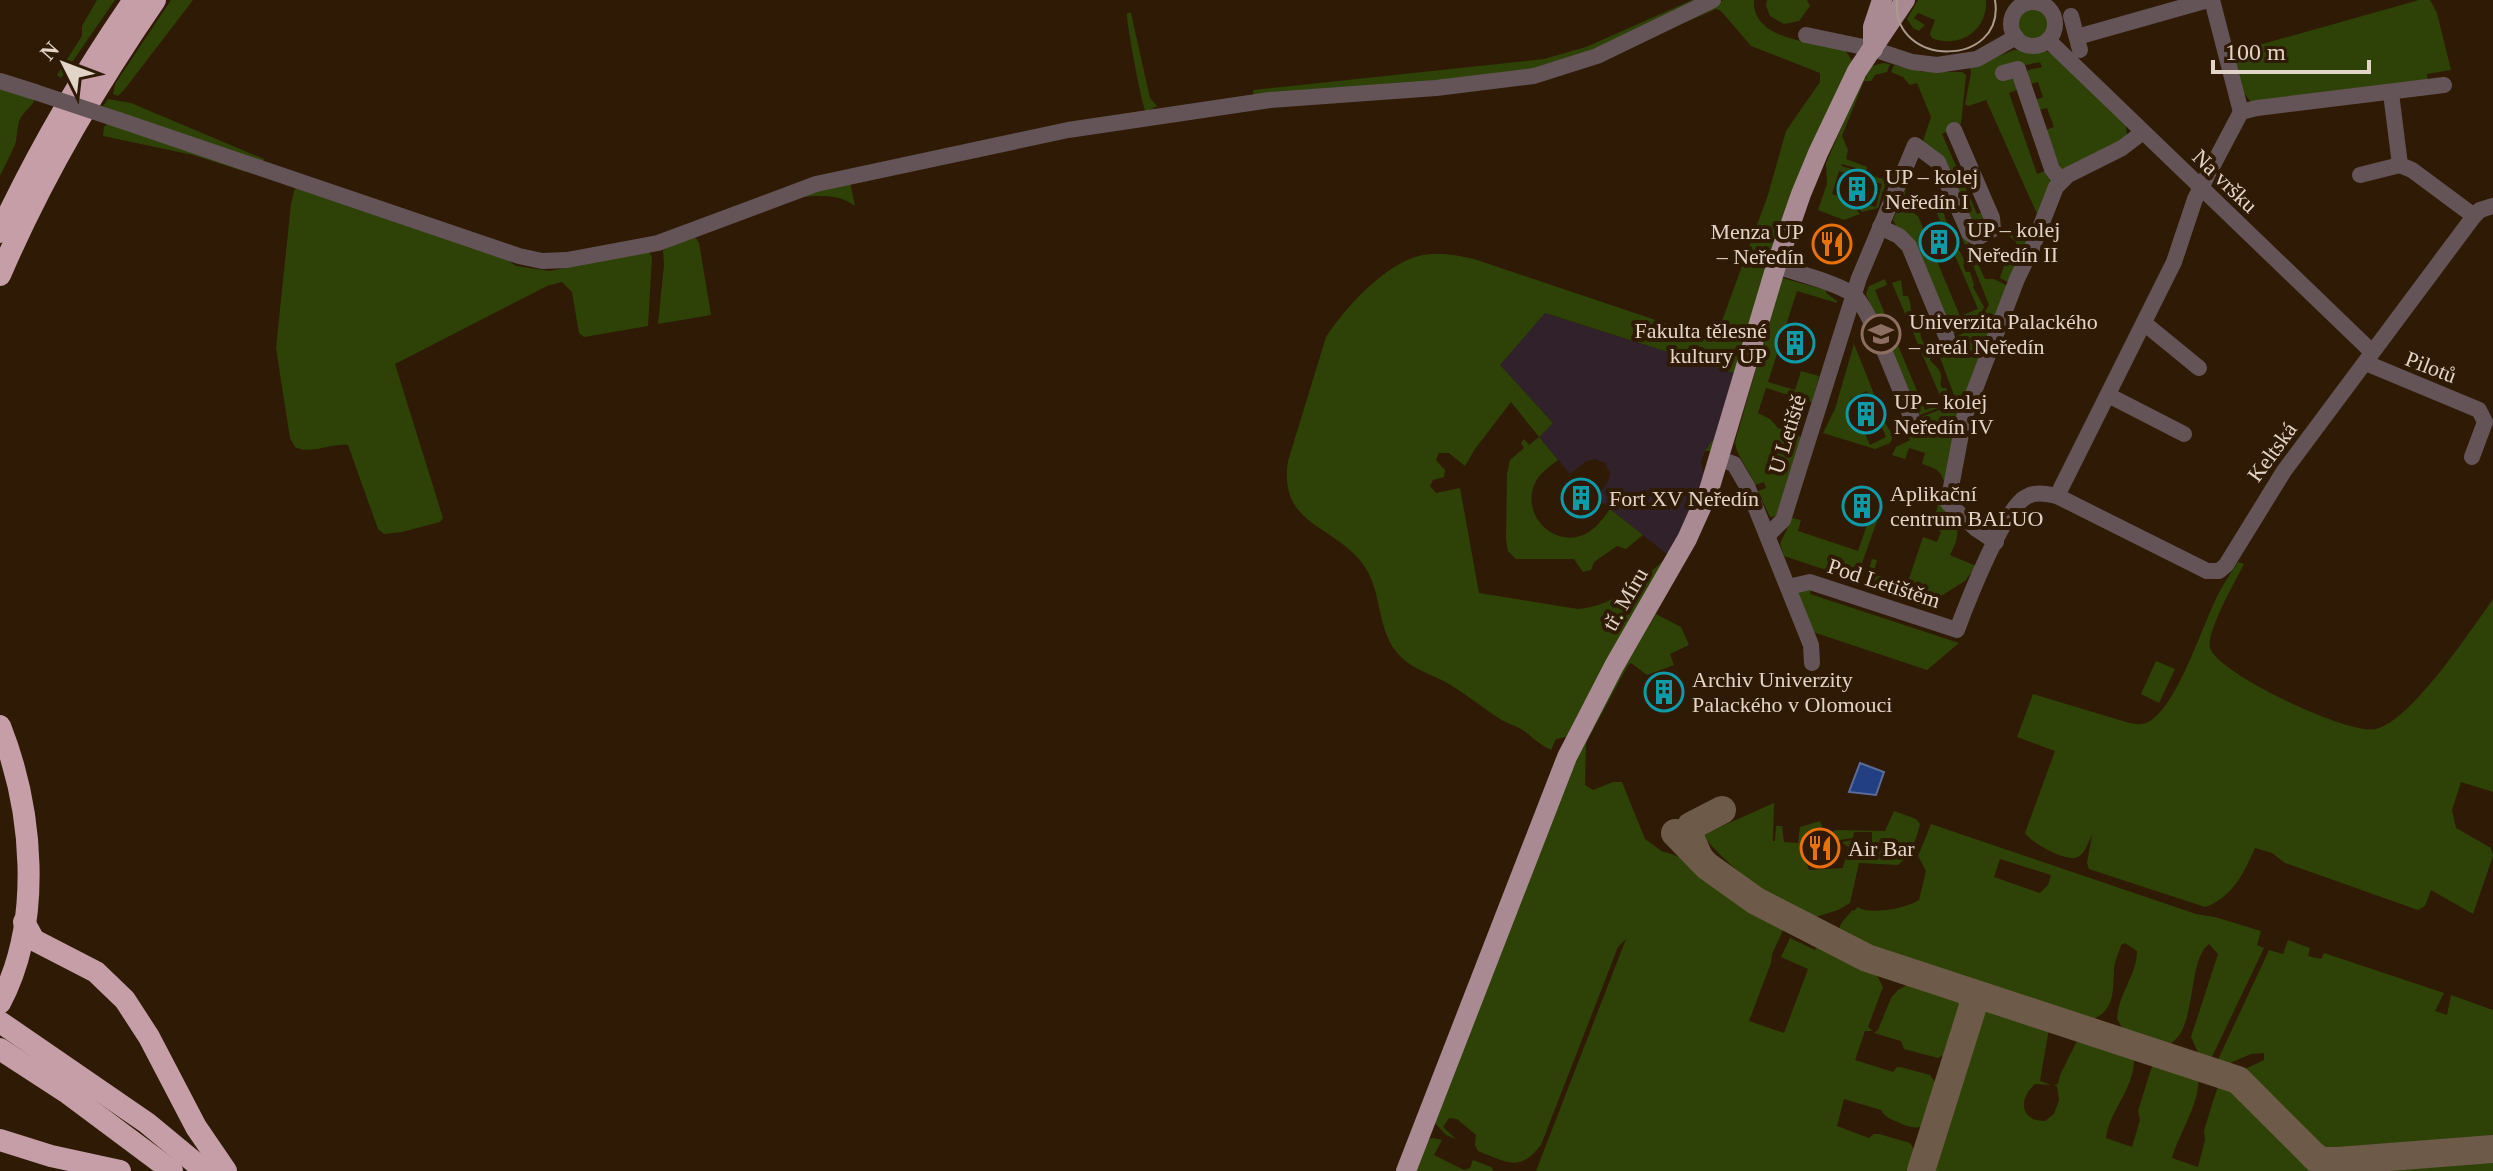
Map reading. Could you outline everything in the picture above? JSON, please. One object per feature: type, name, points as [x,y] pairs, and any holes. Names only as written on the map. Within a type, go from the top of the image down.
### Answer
[{"type":"highway","points":[[0,232],[66,105],[134,0]]},
{"type":"highway","points":[[0,275],[66,140],[109,67],[155,0]]},
{"type":"highway","points":[[0,726],[16,779],[25,826],[28,866],[24,922],[16,963],[0,1003]]},
{"type":"highway","points":[[24,922],[34,940],[96,972],[125,1000],[145,1029],[196,1127],[226,1171]]},
{"type":"highway","points":[[3,1033],[66,1092],[172,1171]]},
{"type":"highway","points":[[3,1033],[147,1123],[205,1171]]},
{"type":"highway","points":[[0,1140],[51,1156],[120,1171]]},
{"type":"main road","name":"tř. Míru","points":[[1873,49],[1873,27],[1882,0]]},
{"type":"main road","name":"tř. Míru","points":[[1406,1171],[1567,757],[1614,666],[1692,529],[1720,459],[1776,266],[1824,139],[1857,71],[1905,0]]},
{"type":"street","points":[[0,81],[519,256],[542,261],[567,260],[671,240],[816,184],[1068,130],[1270,100],[1450,87],[1534,76],[1607,52],[1713,0]]},
{"type":"street","points":[[2057,496],[2174,262],[2191,209],[2241,112],[2210,0],[2079,44],[2071,16]]},
{"type":"street","points":[[2035,3],[2048,3],[2055,23],[2048,40],[2033,46],[2022,43],[2016,37],[2012,23],[2018,9],[2035,3]]},
{"type":"street","points":[[1806,35],[1873,49],[1921,64],[1945,65],[1981,58],[2016,37]]},
{"type":"street","name":"Na vršku","points":[[2048,40],[2201,187],[2369,358]]},
{"type":"street","points":[[2010,71],[2052,169],[2061,181]]},
{"type":"street","points":[[2241,112],[2444,85]]},
{"type":"street","points":[[2391,93],[2400,165]]},
{"type":"street","name":"U Letiště","points":[[1768,535],[1783,520],[1854,295],[1915,145],[1938,162],[1969,233],[1977,238],[1993,229],[1992,218],[1954,130]]},
{"type":"street","points":[[1996,542],[1975,528],[1950,506],[1948,500],[1965,413],[2054,191],[2070,174],[2122,148],[2143,132]]},
{"type":"street","points":[[2360,175],[2400,165],[2412,170],[2474,216],[2480,210],[2493,206]]},
{"type":"street","name":"Keltská","points":[[2057,496],[2198,567],[2211,572],[2219,571],[2226,565],[2284,471],[2474,216]]},
{"type":"street","points":[[1880,227],[1899,236],[1909,246],[1947,338]]},
{"type":"street","points":[[1776,266],[1854,295],[1867,315],[1912,419]]},
{"type":"street","points":[[2144,323],[2199,368]]},
{"type":"street","name":"Pilotů","points":[[2369,358],[2479,410],[2485,422],[2472,457]]},
{"type":"street","points":[[2108,395],[2184,434]]},
{"type":"street","points":[[1720,459],[1729,461],[1737,468],[1768,535],[1811,645],[1812,663]]},
{"type":"street","name":"Pod Letištěm","points":[[1788,587],[1810,582],[1957,630],[1972,590],[2010,515],[2022,499],[2034,494],[2057,496]]},
{"type":"shaded area","points":[[1544,313],[1735,373],[1715,442],[1705,451],[1701,462],[1705,477],[1669,556],[1595,497],[1608,482],[1610,473],[1605,463],[1595,459],[1585,462],[1570,474],[1539,437],[1553,423],[1500,365]]},
{"type":"green space","points":[[97,0],[115,0],[61,78],[57,75],[82,36],[82,26]]},
{"type":"green space","points":[[171,0],[193,0],[124,90],[118,96],[113,94],[115,84]]},
{"type":"green space","points":[[1692,0],[1703,0],[1660,23],[1537,72],[1254,98],[1253,90],[1544,59],[1586,47]]},
{"type":"green space","points":[[1723,0],[1754,0],[1756,14],[1774,32],[1845,50],[1853,62],[1796,193],[1771,262],[1717,447],[1705,451],[1715,441],[1734,373],[1545,313],[1500,365],[1553,423],[1539,437],[1511,402],[1465,466],[1449,453],[1439,453],[1436,460],[1445,470],[1444,477],[1433,480],[1430,486],[1436,493],[1460,488],[1479,593],[1578,609],[1592,607],[1627,590],[1669,556],[1603,667],[1566,737],[1556,739],[1551,750],[1401,657],[1387,637],[1375,589],[1365,567],[1353,553],[1300,512],[1292,499],[1287,483],[1288,461],[1326,337],[1344,313],[1380,277],[1419,256],[1440,254],[1474,259],[1715,340],[1768,195],[1786,131],[1820,82],[1820,73],[1751,46],[1716,9],[1636,44]]},
{"type":"green space","points":[[1767,0],[1807,0],[1810,6],[1799,21],[1784,24],[1770,16]]},
{"type":"green space","points":[[1918,0],[1986,0],[1985,11],[1977,28],[1962,39],[1942,41],[1932,38],[1930,34],[1935,20],[1918,13],[1914,18],[1925,25],[1919,31],[1907,19]]},
{"type":"green space","points":[[2419,0],[2430,0],[2437,13],[2451,70],[2427,74],[2428,81],[2253,105],[2244,93],[2234,52]]},
{"type":"green space","points":[[2033,8],[2045,12],[2049,24],[2045,36],[2033,40],[2021,36],[2017,24],[2021,12]]},
{"type":"green space","points":[[1127,13],[1131,13],[1150,98],[1157,106],[1146,112],[1135,64]]},
{"type":"green space","points":[[2014,50],[2046,51],[2059,58],[2126,125],[2127,138],[2066,171],[2061,169],[2046,130],[2054,127],[2047,108],[2039,110],[2035,100],[2043,97],[2038,82],[2030,84],[2026,73],[2042,67],[2040,62],[2002,70],[2004,75],[2013,77],[2019,89],[2009,93],[2037,174],[2047,170],[2051,185],[2029,245],[2009,283],[2000,278],[2006,259],[2017,243],[2009,236],[2005,237],[2034,225],[2037,214],[1986,100],[1968,106],[1965,104],[1970,67]]},
{"type":"green space","points":[[1890,64],[1887,72],[1875,75],[1871,81],[1864,81],[1842,136],[1848,150],[1846,159],[1867,167],[1866,171],[1841,166],[1865,173],[1865,177],[1869,175],[1883,179],[1885,185],[1878,208],[1862,212],[1859,202],[1876,207],[1882,184],[1839,171],[1832,194],[1854,201],[1853,206],[1860,214],[1844,220],[1818,210],[1827,184],[1826,163],[1864,76],[1867,79],[1865,74],[1872,66]]},
{"type":"green space","points":[[1894,65],[1923,72],[1962,72],[1966,75],[1961,124],[1942,134],[1977,214],[1984,211],[1986,226],[1975,231],[1923,141],[1931,117],[1917,83],[1910,85],[1903,77],[1891,72]]},
{"type":"green space","points":[[0,86],[34,102],[20,120],[15,144],[0,176]]},
{"type":"green space","points":[[1495,87],[1460,91],[1377,97]]},
{"type":"green space","points":[[1377,97],[1213,112],[1103,130],[850,182],[855,206],[835,197],[800,197],[799,194],[887,171],[1087,132],[1162,119],[1237,108],[1274,104]]},
{"type":"green space","points":[[108,99],[131,103],[264,159],[263,162],[103,106]]},
{"type":"green space","points":[[108,123],[247,170],[103,136]]},
{"type":"green space","points":[[295,188],[502,256],[516,266],[550,271],[648,250],[652,257],[648,326],[584,337],[579,333],[572,292],[562,282],[547,286],[395,364],[443,518],[440,522],[384,534],[378,529],[348,445],[301,449],[295,447],[290,438],[276,348]]},
{"type":"green space","points":[[1906,188],[1907,205],[1918,216],[1960,316],[1978,309],[1935,209],[1938,202],[1966,263],[1963,265],[1966,272],[1970,272],[1973,287],[1984,307],[1977,322],[1953,334],[1893,220]]},
{"type":"green space","points":[[1964,233],[1985,279],[1994,279],[2008,286],[1947,481],[1935,469],[1922,464],[1925,453],[1909,448],[1905,459],[1892,455],[1896,447],[1910,440],[1907,432],[1898,433],[1894,423],[1905,418],[1908,422],[1942,409],[1954,395],[1935,344],[1976,327],[1989,305],[1961,235]]},
{"type":"green space","points":[[696,238],[699,243],[711,315],[658,324],[663,250]]},
{"type":"green space","points":[[1782,278],[1826,290],[1837,303],[1797,291],[1768,382],[1795,390],[1801,371],[1819,376],[1812,402],[1766,388],[1758,413],[1778,428],[1797,434],[1804,440],[1776,516],[1770,517],[1758,491],[1766,488],[1764,482],[1755,485],[1735,442]]},
{"type":"green space","points":[[1885,279],[1887,285],[1875,290],[1925,410],[1943,403],[1892,283],[1901,280],[1903,296],[1908,296],[1913,319],[1918,319],[1923,342],[1927,342],[1931,353],[1930,360],[1939,370],[1942,388],[1946,388],[1949,396],[1941,407],[1917,416],[1866,294],[1869,286]]},
{"type":"green space","points":[[1854,344],[1884,415],[1882,418],[1893,436],[1890,443],[1875,449],[1823,433],[1835,409]],"holes":[[[1867,391],[1886,437],[1870,445],[1850,399]]]},
{"type":"green space","points":[[1539,437],[1558,460],[1538,478],[1532,494],[1536,517],[1544,527],[1553,534],[1577,537],[1592,530],[1610,509],[1643,535],[1626,549],[1617,546],[1594,562],[1591,570],[1583,572],[1574,559],[1516,559],[1508,551],[1506,540],[1507,474],[1510,460],[1524,448],[1521,443],[1524,439],[1529,445]]},
{"type":"green space","points":[[1939,501],[1944,502],[1957,528],[1957,539],[1950,555],[1976,566],[1965,581],[1928,604],[1867,584],[1865,581],[1872,559],[1877,560],[1873,574],[1907,585],[1923,537],[1937,542],[1941,532],[1933,523]]},
{"type":"green space","points":[[1792,518],[1801,520],[1798,531],[1858,551],[1869,519],[1877,521],[1856,580],[1784,556],[1780,544]]},
{"type":"green space","points":[[2238,562],[2244,564],[2212,630],[2210,648],[2218,659],[2236,673],[2286,701],[2362,729],[2376,729],[2406,709],[2439,673],[2493,599],[2493,792],[2461,782],[2452,810],[2456,828],[2491,848],[2493,856],[2473,914],[2431,890],[2425,906],[2418,910],[2285,863],[2272,853],[2255,848],[2230,891],[2205,907],[2089,869],[2087,863],[2092,835],[2083,852],[2073,858],[2050,851],[2025,833],[2055,751],[2017,737],[2033,694],[2126,722],[2141,724],[2150,721],[2161,711],[2181,679],[2214,603]]},
{"type":"green space","points":[[1811,588],[1810,594],[1959,643],[1927,670],[1810,631],[1798,592]]},
{"type":"green space","points":[[1656,614],[1681,627],[1689,645],[1670,654],[1674,665],[1647,675],[1631,663],[1628,665],[1586,743],[1585,785],[1593,790],[1622,782],[1645,839],[1663,852],[1696,867],[1757,910],[1786,924],[1749,1021],[1784,1033],[1808,969],[1781,957],[1790,938],[1815,950],[1818,944],[1806,939],[1800,932],[1873,968],[1883,987],[1868,1027],[1873,1031],[1865,1031],[1855,1060],[1893,1072],[1900,1067],[1930,1075],[1939,1088],[1929,1119],[1919,1127],[1902,1124],[1881,1110],[1844,1099],[1837,1126],[1869,1138],[1879,1134],[1910,1143],[1918,1156],[1915,1171],[1536,1171],[1626,939],[1618,947],[1541,1145],[1534,1153],[1520,1162],[1506,1162],[1478,1151],[1476,1135],[1457,1119],[1449,1118],[1443,1127],[1456,1139],[1446,1135],[1433,1121],[1570,761],[1574,762],[1600,707]]},
{"type":"green space","points":[[2156,661],[2175,669],[2159,703],[2141,694]]},
{"type":"green space","points":[[1774,803],[1773,841],[1776,826],[1782,826],[1784,842],[1798,843],[1800,827],[1820,821],[1824,832],[1804,841],[1805,845],[1801,847],[1809,870],[1843,868],[1848,847],[1842,842],[1853,840],[1853,844],[1872,844],[1872,832],[1854,832],[1853,838],[1826,842],[1824,835],[1836,830],[1885,831],[1894,811],[1916,819],[1920,824],[1912,847],[1898,865],[1859,863],[1850,903],[1813,918],[1782,903],[1753,883],[1725,860],[1702,835]]},
{"type":"green space","points":[[1931,824],[2196,914],[2261,931],[2257,945],[2264,948],[2211,1059],[2201,1059],[2191,1037],[2218,954],[2209,944],[2201,954],[2181,1033],[2172,1043],[2158,1046],[2127,1036],[2117,1019],[2137,951],[2125,943],[2121,945],[2115,964],[2110,1002],[2102,1013],[2087,1022],[1882,958],[1842,937],[1841,925],[1858,907],[1870,911],[1887,910],[1919,900],[1926,871],[1918,856]],"holes":[[[2000,859],[2051,875],[2048,885],[2040,893],[1994,877]]]},
{"type":"green space","points":[[2288,940],[2310,948],[2308,956],[2321,959],[2324,953],[2444,993],[2435,1011],[2447,1015],[2451,995],[2493,1010],[2493,1171],[2336,1171],[2239,1072],[2264,1060],[2264,1053],[2251,1054],[2223,1066],[2216,1064],[2269,950],[2283,954]]},
{"type":"green space","points":[[1914,981],[1957,993],[1961,1012],[1949,1052],[1938,1058],[1904,1049],[1901,1041],[1874,1033],[1891,998]]},
{"type":"green space","points":[[1987,1003],[2050,1023],[2040,1081],[2051,1085],[2035,1084],[2026,1096],[2024,1108],[2030,1117],[2045,1121],[2054,1114],[2059,1100],[2057,1086],[2053,1085],[2058,1084],[2081,1033],[2132,1049],[2133,1072],[2106,1138],[2132,1147],[2140,1120],[2138,1111],[2151,1069],[2155,1062],[2163,1058],[2196,1069],[2198,1079],[2195,1101],[2172,1158],[2198,1167],[2213,1101],[2219,1084],[2227,1079],[2239,1085],[2320,1171],[1932,1171],[1978,1018]]},
{"type":"green space","points":[[1429,1139],[1442,1140],[1434,1155],[1464,1170],[1470,1168],[1473,1160],[1494,1171],[1411,1171]]},
{"type":"water","points":[[1860,763],[1884,772],[1876,795],[1849,792]]},
{"type":"taxiway","points":[[1700,859],[1690,837],[1691,826],[1722,810]]},
{"type":"taxiway","points":[[1675,833],[1707,866],[1756,901],[1867,958],[2238,1080],[2329,1171]]},
{"type":"taxiway","points":[[1921,1171],[1973,1006],[1973,998],[1966,991]]},
{"type":"taxiway","points":[[2314,1156],[2321,1161],[2338,1161],[2493,1149]]},
{"type":"tram line","points":[[1897,0],[1900,23],[1911,39],[1928,48],[1948,51],[1967,48],[1983,38],[1994,22],[1995,0]]},
{"type":"place","name":"UP – kolej Neředín I","points":[[1857,189]]},
{"type":"place","name":"UP – kolej Neředín II","points":[[1939,242]]},
{"type":"place","name":"Menza UP – Neředín","points":[[1832,244]]},
{"type":"place","name":"Univerzita Palackého – areál Neředín","points":[[1881,334]]},
{"type":"place","name":"Fakulta tělesné kultury UP","points":[[1795,343]]},
{"type":"place","name":"UP – kolej Neředín IV","points":[[1866,414]]},
{"type":"place","name":"Fort XV Neředín","points":[[1581,498]]},
{"type":"place","name":"Aplikační centrum BALUO","points":[[1862,506]]},
{"type":"place","name":"Archiv Univerzity Palackého v Olomouci","points":[[1664,692]]},
{"type":"place","name":"Air Bar","points":[[1820,848]]}]
